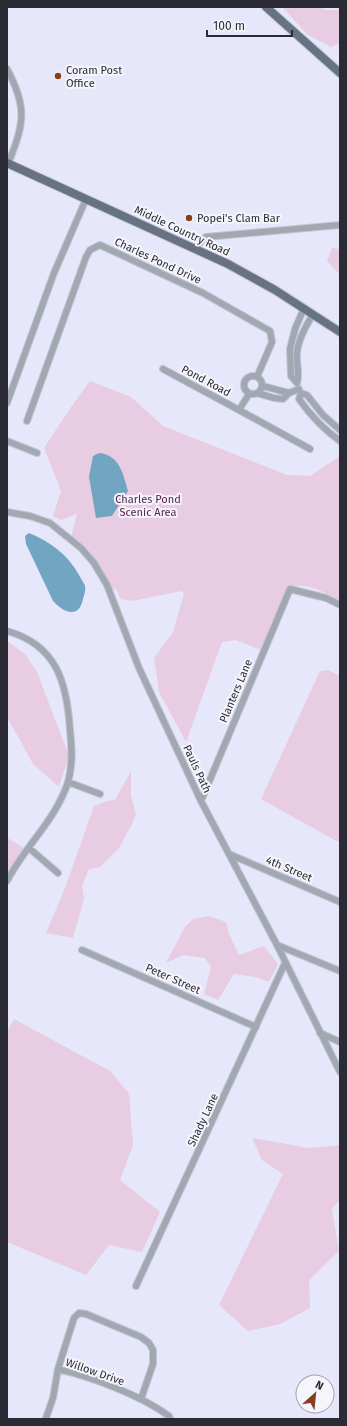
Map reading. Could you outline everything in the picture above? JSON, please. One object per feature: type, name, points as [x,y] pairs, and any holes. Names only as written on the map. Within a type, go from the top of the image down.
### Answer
[{"type":"main road","points":[[266,7],[340,73]]},
{"type":"main road","name":"Middle Country Road","points":[[8,163],[194,248],[250,277],[304,308],[340,332]]},
{"type":"street","points":[[7,69],[20,98],[22,124],[8,163]]},
{"type":"street","points":[[7,403],[54,273],[86,199]]},
{"type":"street","points":[[194,248],[206,237],[340,225]]},
{"type":"street","name":"Charles Pond Drive","points":[[27,421],[86,257],[90,250],[100,245],[204,292],[270,331],[272,342],[257,377]]},
{"type":"street","points":[[304,308],[295,329],[290,349],[291,376],[299,389],[307,395],[323,415],[340,430]]},
{"type":"street","points":[[313,314],[303,333],[297,352],[299,399],[312,417],[326,432],[340,441]]},
{"type":"street","name":"Pond Road","points":[[163,369],[310,449]]},
{"type":"street","points":[[289,393],[263,386],[257,377],[251,376],[246,378],[243,382],[244,388],[249,394],[257,394],[274,398],[283,399],[289,393],[299,389]]},
{"type":"street","points":[[257,394],[263,386]]},
{"type":"street","name":"Pond Road","points":[[239,410],[249,394]]},
{"type":"street","points":[[7,441],[37,453]]},
{"type":"street","name":"Pauls Path","points":[[7,512],[30,516],[50,523],[81,548],[94,563],[107,586],[139,668],[201,801],[277,945],[340,1072]]},
{"type":"street","name":"Planters Lane","points":[[201,801],[290,589],[326,598],[340,605]]},
{"type":"street","points":[[7,631],[21,635],[37,643],[57,668],[69,711],[72,752],[68,782],[54,812],[7,880]]},
{"type":"street","points":[[68,782],[100,794]]},
{"type":"street","points":[[29,848],[58,873]]},
{"type":"street","name":"4th Street","points":[[229,854],[340,902]]},
{"type":"street","points":[[277,945],[340,971]]},
{"type":"street","name":"Peter Street","points":[[82,950],[256,1027]]},
{"type":"street","name":"Shady Lane","points":[[136,1286],[285,963]]},
{"type":"street","points":[[320,1033],[340,1042]]},
{"type":"street","points":[[58,1369],[74,1318],[79,1313],[86,1314],[141,1337],[149,1343],[153,1350],[153,1364],[141,1399]]},
{"type":"street","name":"Willow Drive","points":[[46,1419],[53,1398],[58,1369],[76,1373],[141,1399],[152,1404],[169,1416],[170,1419]]},
{"type":"green space","points":[[282,7],[320,7],[326,10],[337,10],[340,7],[340,43],[331,47],[308,35]]},
{"type":"green space","points":[[332,248],[340,249],[340,275],[327,261]]},
{"type":"green space","name":"Charles Pond Scenic Area","points":[[90,381],[131,397],[163,426],[287,475],[310,476],[340,456],[340,602],[322,591],[309,587],[295,586],[288,588],[261,650],[236,640],[222,642],[186,742],[159,692],[154,658],[173,632],[184,594],[182,591],[132,601],[121,599],[116,589],[109,591],[95,561],[71,537],[77,514],[61,520],[53,516],[61,491],[44,448]]},
{"type":"green space","points":[[7,641],[25,654],[37,672],[69,756],[59,787],[33,764],[7,717]]},
{"type":"green space","points":[[328,670],[340,676],[340,843],[261,799],[320,671]]},
{"type":"green space","points":[[131,771],[131,796],[136,814],[119,848],[100,867],[89,869],[82,886],[84,899],[73,938],[46,933],[65,888],[94,806],[107,801],[115,800]]},
{"type":"green space","points":[[7,838],[24,848],[7,874]]},
{"type":"green space","points":[[209,916],[226,922],[229,934],[239,955],[264,946],[278,964],[269,982],[256,977],[234,974],[218,1000],[204,994],[211,967],[205,958],[183,955],[166,963],[185,927],[193,919]]},
{"type":"green space","points":[[14,1019],[110,1071],[129,1094],[133,1145],[120,1180],[160,1212],[142,1252],[109,1245],[86,1275],[7,1242],[7,1032]]},
{"type":"green space","points":[[252,1138],[309,1148],[340,1145],[340,1200],[332,1209],[339,1251],[309,1280],[310,1308],[280,1324],[248,1331],[219,1305],[283,1174],[262,1160]]},
{"type":"water","points":[[99,453],[112,457],[120,466],[128,491],[112,516],[96,518],[89,477],[93,456]]},
{"type":"water","points":[[29,533],[52,545],[70,561],[75,568],[84,584],[85,592],[81,605],[75,612],[62,609],[53,601],[26,544],[25,536]]},
{"type":"place","name":"Coram Post Office","points":[[58,76]]},
{"type":"place","name":"Popei's Clam Bar","points":[[189,218]]}]
